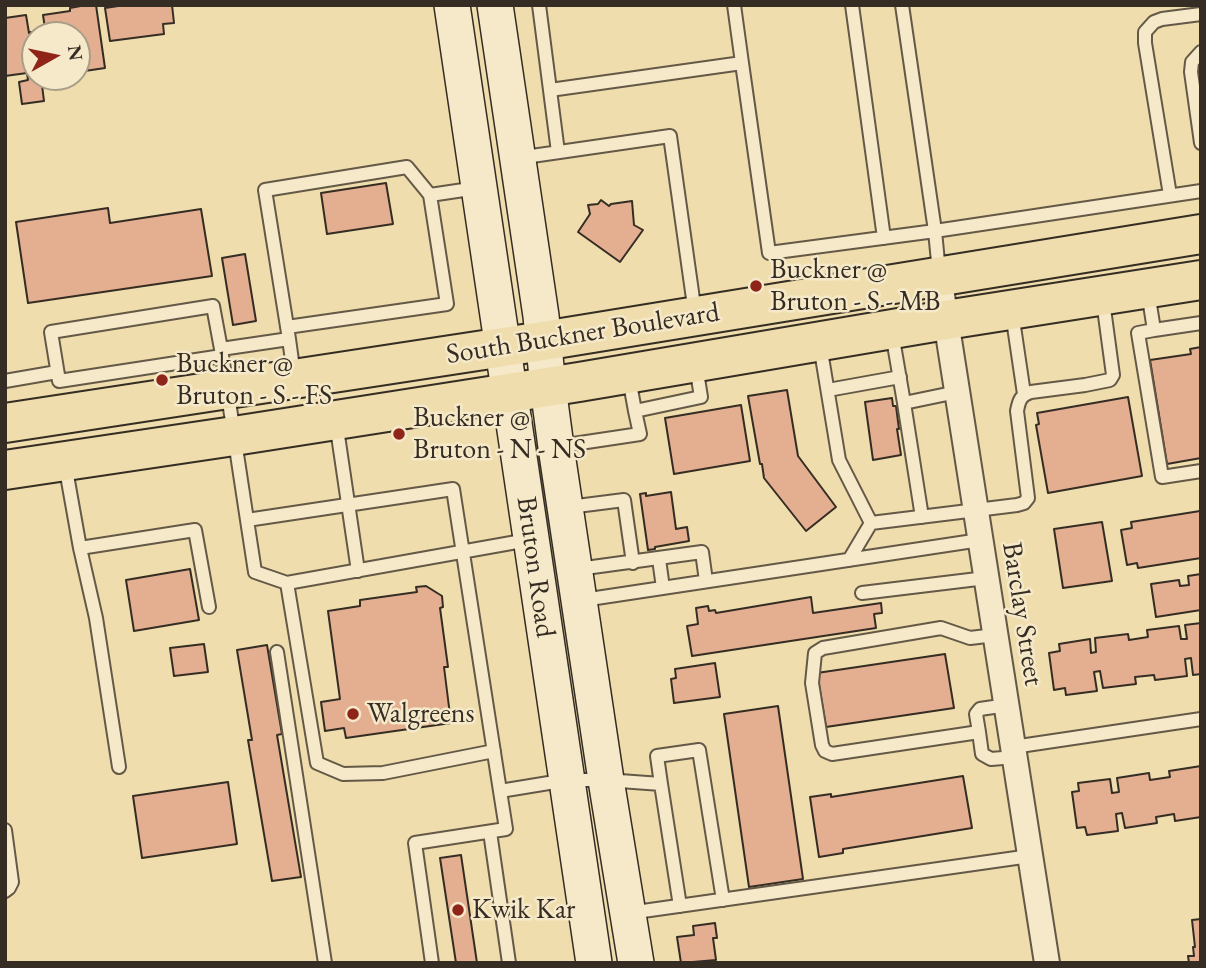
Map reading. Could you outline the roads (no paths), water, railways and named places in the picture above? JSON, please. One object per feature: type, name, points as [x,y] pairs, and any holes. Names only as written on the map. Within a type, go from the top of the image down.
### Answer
[{"type":"main road","name":"Bruton Road","points":[[452,5],[594,963]]},
{"type":"main road","name":"Bruton Road","points":[[495,5],[541,316],[556,447],[636,963]]},
{"type":"main road","name":"South Buckner Boulevard","points":[[5,423],[61,393],[223,365],[294,378],[543,341],[1201,234]]},
{"type":"main road","name":"South Buckner Boulevard","points":[[5,470],[548,387],[1201,280]]},
{"type":"street","name":"Barclay Street","points":[[939,276],[1047,963]]},
{"type":"lane","points":[[539,5],[558,152]]},
{"type":"lane","points":[[734,5],[769,253],[1201,191]]},
{"type":"lane","points":[[852,5],[884,238]]},
{"type":"lane","points":[[902,5],[935,231],[939,276]]},
{"type":"lane","points":[[1170,195],[1145,32],[1161,19],[1201,14]]},
{"type":"lane","points":[[1201,52],[1192,62],[1191,72],[1201,143]]},
{"type":"lane","points":[[550,90],[742,63]]},
{"type":"lane","points":[[518,158],[670,136],[696,316]]},
{"type":"lane","points":[[223,365],[288,333],[447,304],[430,195],[408,167],[265,190],[288,333],[294,378]]},
{"type":"lane","points":[[430,195],[479,188]]},
{"type":"lane","points":[[1147,288],[1154,330]]},
{"type":"lane","points":[[872,523],[975,512],[1024,503],[1028,498],[1017,411],[1019,400],[1024,394],[1110,380],[1113,375],[1102,295]]},
{"type":"lane","points":[[5,381],[61,393],[51,332],[213,306],[255,572],[287,583],[532,540]]},
{"type":"lane","points":[[1012,309],[1024,394]]},
{"type":"lane","points":[[1201,323],[1138,333],[1162,477],[1201,471]]},
{"type":"lane","points":[[892,329],[922,517]]},
{"type":"lane","points":[[820,341],[839,460],[872,523]]},
{"type":"lane","points":[[635,411],[701,397],[695,362]]},
{"type":"lane","points":[[556,447],[640,434],[628,374]]},
{"type":"lane","points":[[828,390],[900,377]]},
{"type":"lane","points":[[904,403],[957,392]]},
{"type":"lane","points":[[336,419],[358,571]]},
{"type":"lane","points":[[64,460],[96,618],[119,767]]},
{"type":"lane","points":[[247,520],[453,489],[506,829],[415,843],[432,963]]},
{"type":"lane","points":[[565,508],[624,500],[633,563]]},
{"type":"lane","points":[[849,560],[872,523]]},
{"type":"lane","points":[[80,548],[195,530],[209,607]]},
{"type":"lane","points":[[577,585],[663,588],[980,540]]},
{"type":"lane","points":[[577,585],[633,563],[702,552],[706,582]]},
{"type":"lane","points":[[659,559],[663,588]]},
{"type":"lane","points":[[862,593],[986,578]]},
{"type":"lane","points":[[287,583],[317,763],[343,774],[383,773],[494,751]]},
{"type":"lane","points":[[979,732],[832,754],[825,751],[812,683],[815,653],[823,648],[941,628],[970,638],[995,635]]},
{"type":"lane","points":[[276,652],[325,963]]},
{"type":"lane","points":[[1007,705],[980,709],[976,714],[982,754],[991,759],[1014,752],[1201,719]]},
{"type":"lane","points":[[680,906],[657,756],[699,750],[723,900]]},
{"type":"lane","points":[[500,791],[567,780],[660,784]]},
{"type":"lane","points":[[5,830],[12,882],[5,891]]},
{"type":"lane","points":[[490,832],[509,963]]},
{"type":"lane","points":[[628,913],[1030,856]]},
{"type":"place","name":"Buckner @ Bruton - S - MB","points":[[756,286]]},
{"type":"place","name":"Buckner @ Bruton - S - FS","points":[[162,380]]},
{"type":"place","name":"Buckner @ Bruton - N - NS","points":[[399,434]]},
{"type":"place","name":"Walgreens","points":[[353,714]]},
{"type":"place","name":"Kwik Kar","points":[[458,910]]}]
